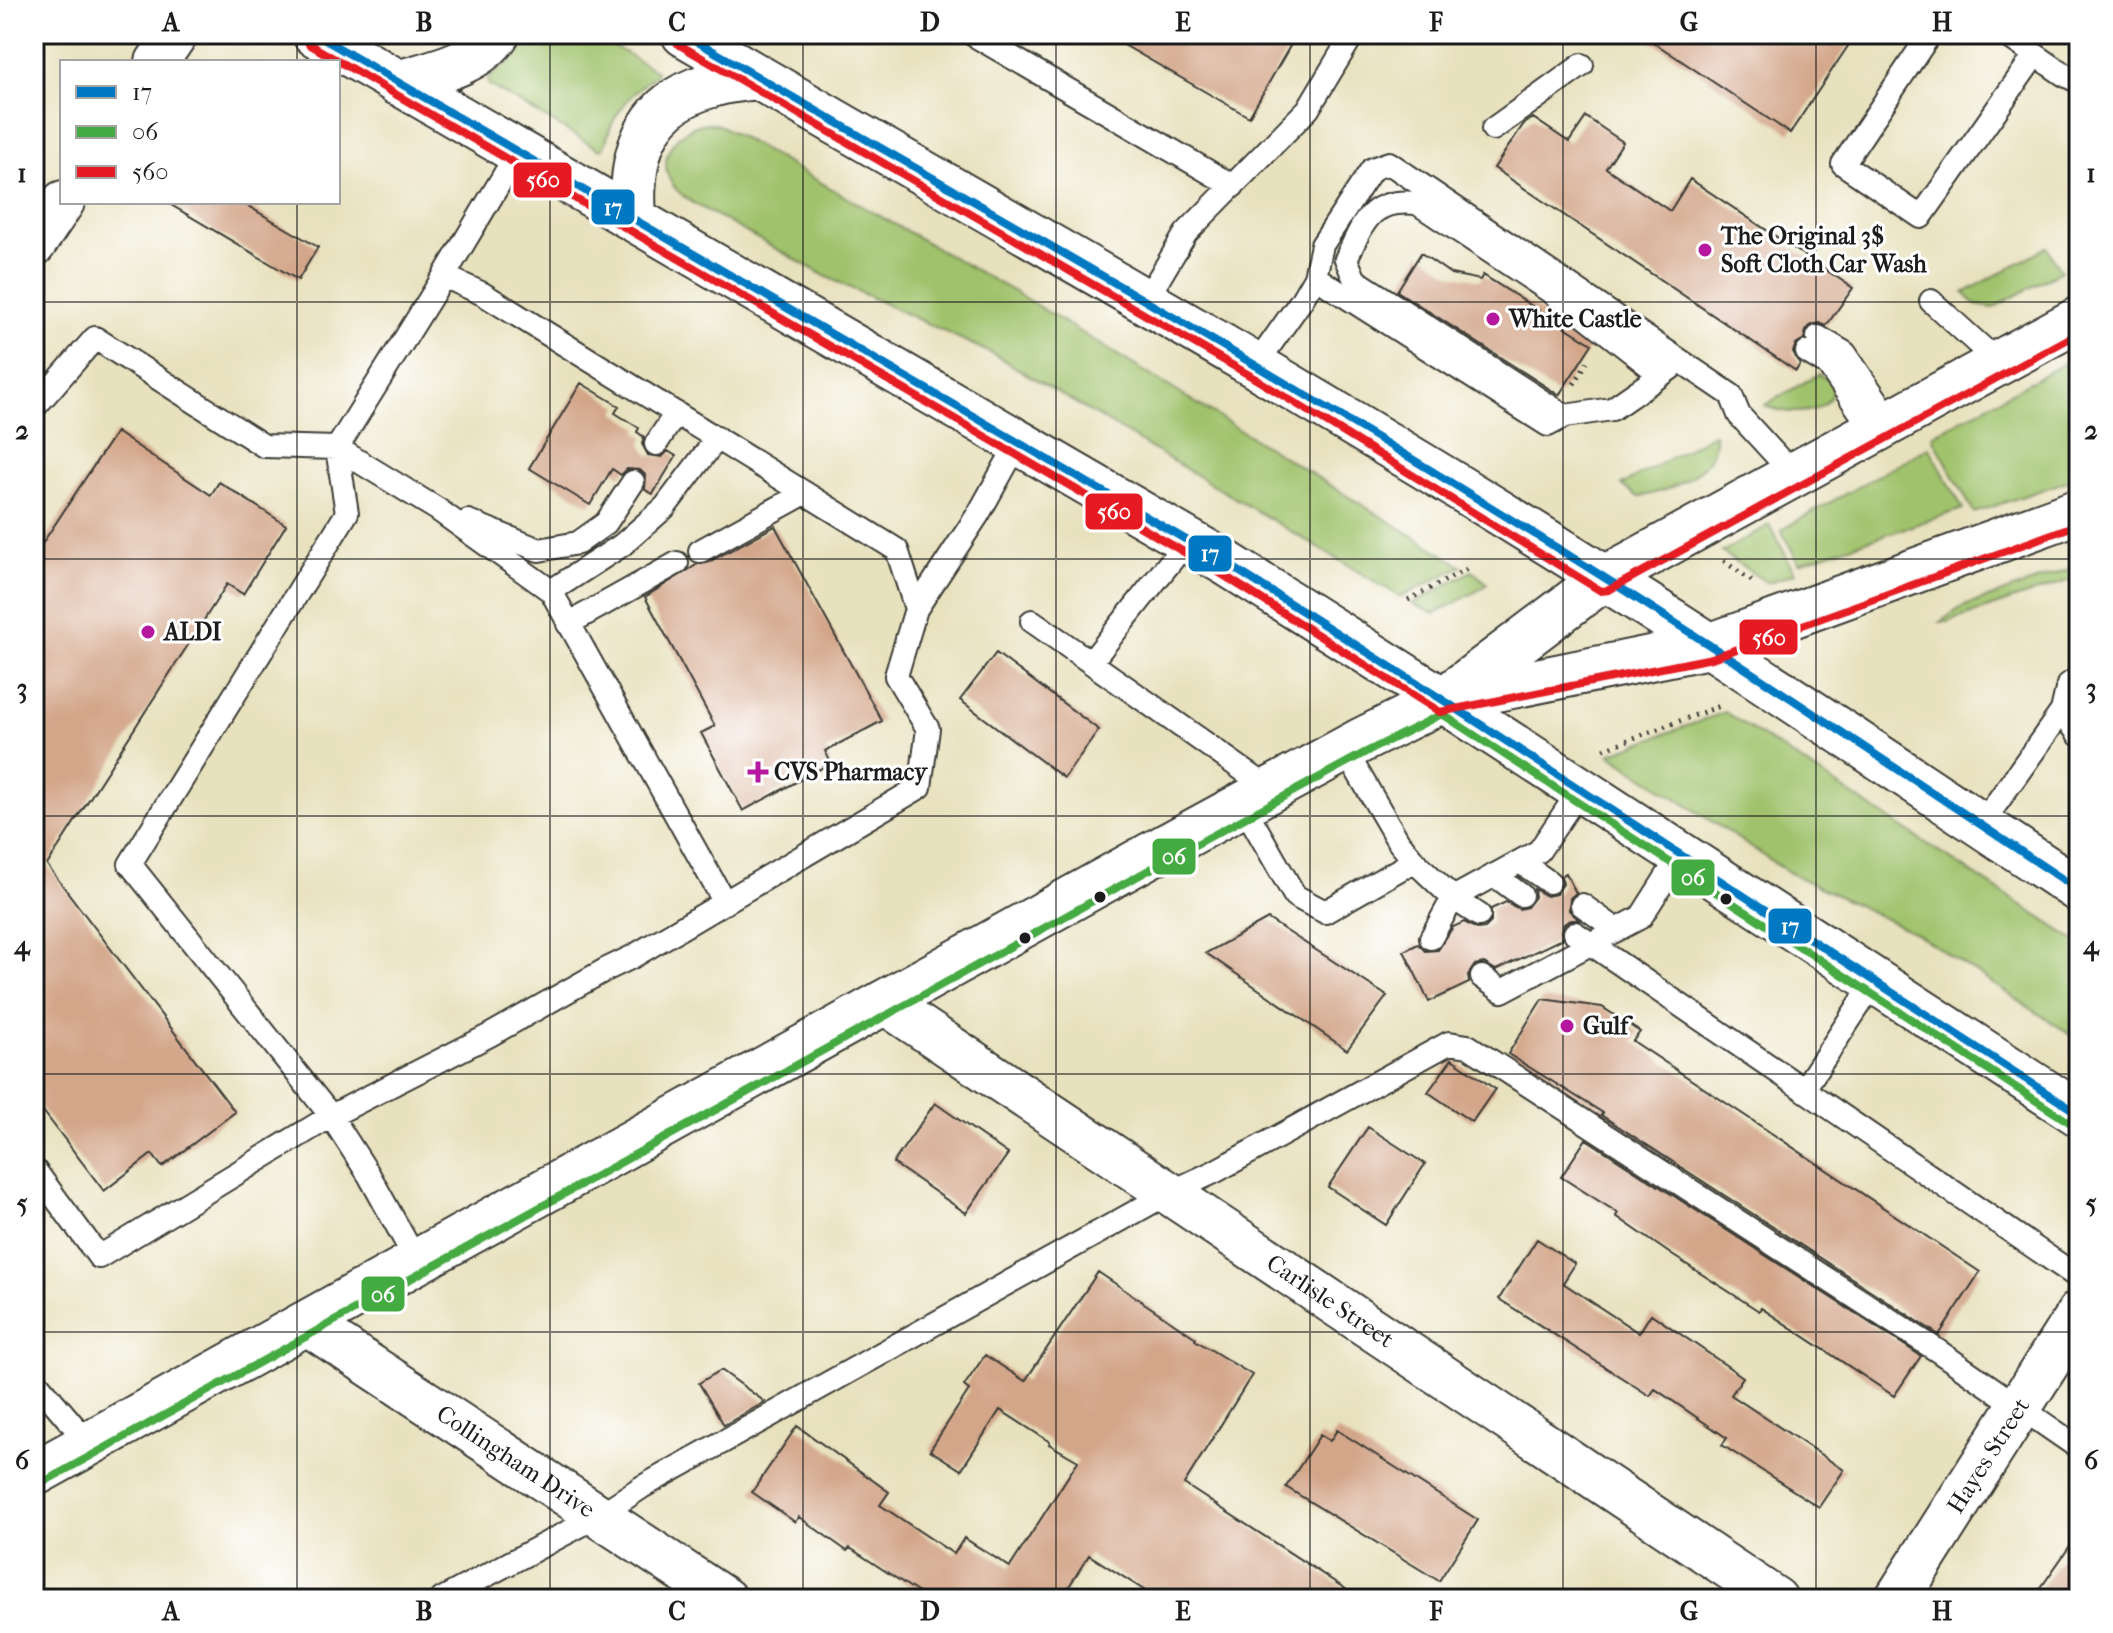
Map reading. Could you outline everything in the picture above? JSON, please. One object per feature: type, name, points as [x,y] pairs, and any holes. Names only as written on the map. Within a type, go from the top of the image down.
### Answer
[{"type":"main road","points":[[315,34],[1187,541],[1443,700],[2079,1114]]},
{"type":"main road","points":[[398,83],[474,55],[492,42],[497,34]]},
{"type":"main road","points":[[684,34],[1146,300],[1532,532],[2079,890]]},
{"type":"main road","points":[[634,218],[632,191],[635,164],[642,139],[657,115],[680,99],[713,84],[758,77]]},
{"type":"main road","points":[[34,1474],[883,1002],[1257,797],[1443,700],[1603,579],[2079,319]]},
{"type":"main road","points":[[1443,700],[1709,646],[2079,511]]},
{"type":"main road","name":"Hayes Street","points":[[1897,1599],[2079,1313]]},
{"type":"street","points":[[158,60],[176,34]]},
{"type":"street","points":[[34,245],[62,204]]},
{"type":"street","name":"Carlisle Street","points":[[883,1002],[1776,1599]]},
{"type":"street","name":"Collingham Drive","points":[[307,1324],[725,1599]]},
{"type":"lane","points":[[972,34],[1233,186]]},
{"type":"lane","points":[[1146,300],[1186,233],[1308,109],[1353,34]]},
{"type":"lane","points":[[1930,34],[1843,164],[1921,217],[2035,55]]},
{"type":"lane","points":[[2005,34],[2079,82]]},
{"type":"lane","points":[[1493,129],[1582,65]]},
{"type":"lane","points":[[417,1262],[369,1175],[331,1116],[130,864],[347,513],[337,448],[518,152]]},
{"type":"lane","points":[[1256,365],[1315,277],[1322,245],[1372,169],[1389,163],[1731,395],[1739,415],[1795,476]]},
{"type":"lane","points":[[1565,416],[1355,280],[1346,259],[1361,227],[1378,206],[1398,201],[1417,203],[1578,310],[1661,375]]},
{"type":"lane","points":[[444,276],[483,294],[897,550],[916,609]]},
{"type":"lane","points":[[1315,277],[1548,425],[1565,416],[1612,409],[1681,361]]},
{"type":"lane","points":[[1931,301],[1999,363]]},
{"type":"lane","points":[[34,408],[95,338],[264,446],[337,448],[437,509],[551,591],[725,903]]},
{"type":"lane","points":[[1812,345],[1845,353],[1882,426]]},
{"type":"lane","points":[[656,444],[676,413]]},
{"type":"lane","points":[[551,591],[622,545],[665,507],[717,438]]},
{"type":"lane","points":[[34,1169],[99,1257],[331,1116],[490,1035],[725,903],[920,787],[928,729],[896,676],[916,609],[979,513],[1019,441]]},
{"type":"lane","points":[[437,509],[539,550],[578,543],[606,523],[633,482]]},
{"type":"lane","points":[[700,551],[805,493]]},
{"type":"lane","points":[[1091,662],[1187,541]]},
{"type":"lane","points":[[568,624],[677,563]]},
{"type":"lane","points":[[1032,621],[1091,662],[1257,797],[1295,896],[1325,912],[1414,861]]},
{"type":"lane","points":[[2079,677],[2068,685],[2079,735]]},
{"type":"lane","points":[[1981,825],[2075,711]]},
{"type":"lane","points":[[1345,750],[1398,841],[1414,861],[1453,898],[1479,915]]},
{"type":"lane","points":[[1431,938],[1453,898],[1539,851],[1580,790]]},
{"type":"lane","points":[[1482,977],[1502,991],[1540,960],[1583,938],[1617,930],[1641,917],[1681,854]]},
{"type":"lane","points":[[1520,862],[1549,882]]},
{"type":"lane","points":[[1494,875],[1521,895]]},
{"type":"lane","points":[[1582,905],[1617,930]]},
{"type":"lane","points":[[1583,938],[2079,1278]]},
{"type":"lane","points":[[1804,1089],[1875,981]]},
{"type":"lane","points":[[442,1599],[598,1516],[642,1487],[1169,1193],[1214,1172],[1449,1043],[1468,1046],[1938,1351],[2079,1448]]},
{"type":"lane","points":[[34,1379],[89,1444]]},
{"type":"path","points":[[1720,558],[1753,582]]},
{"type":"path","points":[[1408,600],[1467,569]]},
{"type":"path","points":[[1604,749],[1720,706]]},
{"type":"green space","points":[[530,34],[593,34],[656,71],[656,75],[620,109],[603,149],[489,85],[487,80],[516,55]]},
{"type":"green space","points":[[708,123],[719,125],[1023,297],[1462,566],[1401,597],[993,354],[827,277],[693,203],[679,192],[670,179],[666,168],[667,158],[670,148],[686,131]]},
{"type":"green space","points":[[2047,247],[2061,271],[1993,308],[1976,305],[1964,293]]},
{"type":"green space","points":[[2079,355],[2079,477],[1974,513],[1932,436]]},
{"type":"green space","points":[[1819,374],[1833,384],[1831,395],[1818,408],[1796,412],[1765,405]]},
{"type":"green space","points":[[1715,433],[1709,459],[1690,477],[1664,490],[1638,497],[1622,485]]},
{"type":"green space","points":[[1929,447],[1963,509],[1799,563],[1781,530]]},
{"type":"green space","points":[[1770,525],[1795,573],[1767,583],[1722,552]]},
{"type":"green space","points":[[2079,566],[2079,577],[1948,622],[1940,622],[1962,607]]},
{"type":"green space","points":[[1472,571],[1487,583],[1484,587],[1435,614],[1412,604]]},
{"type":"green space","points":[[1725,712],[2079,943],[2079,1040],[1917,934],[1790,873],[1609,754]]},
{"type":"building","points":[[1105,34],[1297,34],[1249,117]]},
{"type":"building","points":[[1641,34],[1856,34],[1790,133]]},
{"type":"building","name":"The Original 3$ Soft Cloth Car Wash","points":[[1586,117],[1623,142],[1606,168],[1670,211],[1690,179],[1853,288],[1826,326],[1819,323],[1811,325],[1804,339],[1796,344],[1793,352],[1800,364],[1796,371],[1494,168],[1523,125],[1533,118],[1569,142]]},
{"type":"building","points":[[169,204],[244,204],[318,247],[298,280]]},
{"type":"building","name":"White Castle","points":[[1421,253],[1451,274],[1480,280],[1483,275],[1592,344],[1559,395],[1397,291]]},
{"type":"building","points":[[581,383],[619,406],[615,413],[639,428],[637,432],[644,437],[642,444],[648,455],[662,457],[668,451],[676,456],[653,494],[645,490],[646,476],[640,470],[627,469],[621,475],[612,469],[590,505],[529,468]]},
{"type":"building","points":[[116,432],[211,495],[219,482],[286,525],[243,594],[227,584],[47,865],[235,1112],[162,1167],[152,1154],[104,1191],[34,1099],[34,556]]},
{"type":"building","name":"CVS Pharmacy","points":[[775,526],[882,721],[825,751],[831,763],[743,811],[701,733],[715,726],[645,597],[698,564],[707,563]]},
{"type":"building","points":[[996,653],[1099,730],[1064,778],[960,700]]},
{"type":"building","points":[[1566,873],[1576,893],[1570,898],[1569,910],[1579,920],[1564,924],[1562,939],[1496,970],[1484,963],[1475,965],[1468,975],[1469,983],[1429,1002],[1404,951],[1418,944],[1425,951],[1438,950],[1453,927],[1464,922],[1477,929],[1485,928],[1491,922],[1491,909],[1506,902],[1519,909],[1527,907],[1535,897],[1534,889],[1547,896],[1556,894],[1563,884],[1561,876]]},
{"type":"building","points":[[1268,919],[1387,996],[1347,1050],[1206,953]]},
{"type":"building","points":[[1542,999],[1602,1007],[1640,1032],[1633,1041],[1980,1272],[1939,1335],[1601,1115],[1603,1113],[1508,1054]]},
{"type":"building","points":[[1452,1059],[1495,1089],[1472,1122],[1428,1092]]},
{"type":"building","points":[[935,1103],[1008,1154],[966,1213],[893,1163]]},
{"type":"building","points":[[1368,1127],[1425,1164],[1386,1225],[1328,1187]]},
{"type":"building","points":[[1586,1139],[1921,1356],[1894,1396],[1761,1308],[1759,1311],[1672,1255],[1616,1216],[1618,1213],[1561,1177]]},
{"type":"building","points":[[1537,1239],[1575,1264],[1563,1283],[1639,1333],[1651,1314],[1743,1377],[1731,1395],[1844,1470],[1819,1507],[1722,1445],[1727,1438],[1655,1389],[1650,1396],[1499,1299]]},
{"type":"building","points":[[1098,1272],[1195,1340],[1252,1375],[1184,1484],[1361,1599],[1158,1599],[1089,1555],[1061,1599],[928,1599],[850,1548],[847,1551],[799,1517],[795,1522],[752,1492],[797,1426],[889,1492],[880,1505],[954,1554],[964,1538],[1010,1567],[1078,1461],[1000,1410],[961,1470],[930,1450],[969,1390],[964,1386],[985,1355],[1025,1381]]},
{"type":"building","points":[[721,1370],[765,1402],[724,1425],[699,1383]]},
{"type":"building","points":[[1337,1430],[1478,1520],[1439,1581],[1286,1487],[1320,1435],[1330,1441]]},
{"type":"building","points":[[2079,1533],[2079,1599],[2033,1599]]},
{"type":"transit line","name":"17","points":[[315,34],[1226,563],[1443,700],[2079,1114]]},
{"type":"transit line","name":"17","points":[[684,34],[1424,466],[1667,618],[2079,890]]},
{"type":"transit line","name":"560","points":[[309,44],[337,60]]},
{"type":"transit line","name":"560","points":[[678,44],[1256,379],[1601,591],[1609,590],[2079,333]]},
{"type":"transit line","name":"560","points":[[340,62],[1220,573],[1440,712],[1712,658],[2079,524]]},
{"type":"transit line","name":"06","points":[[40,1484],[1147,871],[1442,714],[2072,1124]]},
{"type":"place","name":"The Original 3$ Soft Cloth Car Wash","points":[[1705,250]]},
{"type":"place","name":"White Castle","points":[[1493,319]]},
{"type":"place","name":"ALDI","points":[[148,632]]},
{"type":"place","name":"CVS Pharmacy","points":[[758,772]]},
{"type":"place","name":"Gulf","points":[[1567,1026]]}]
